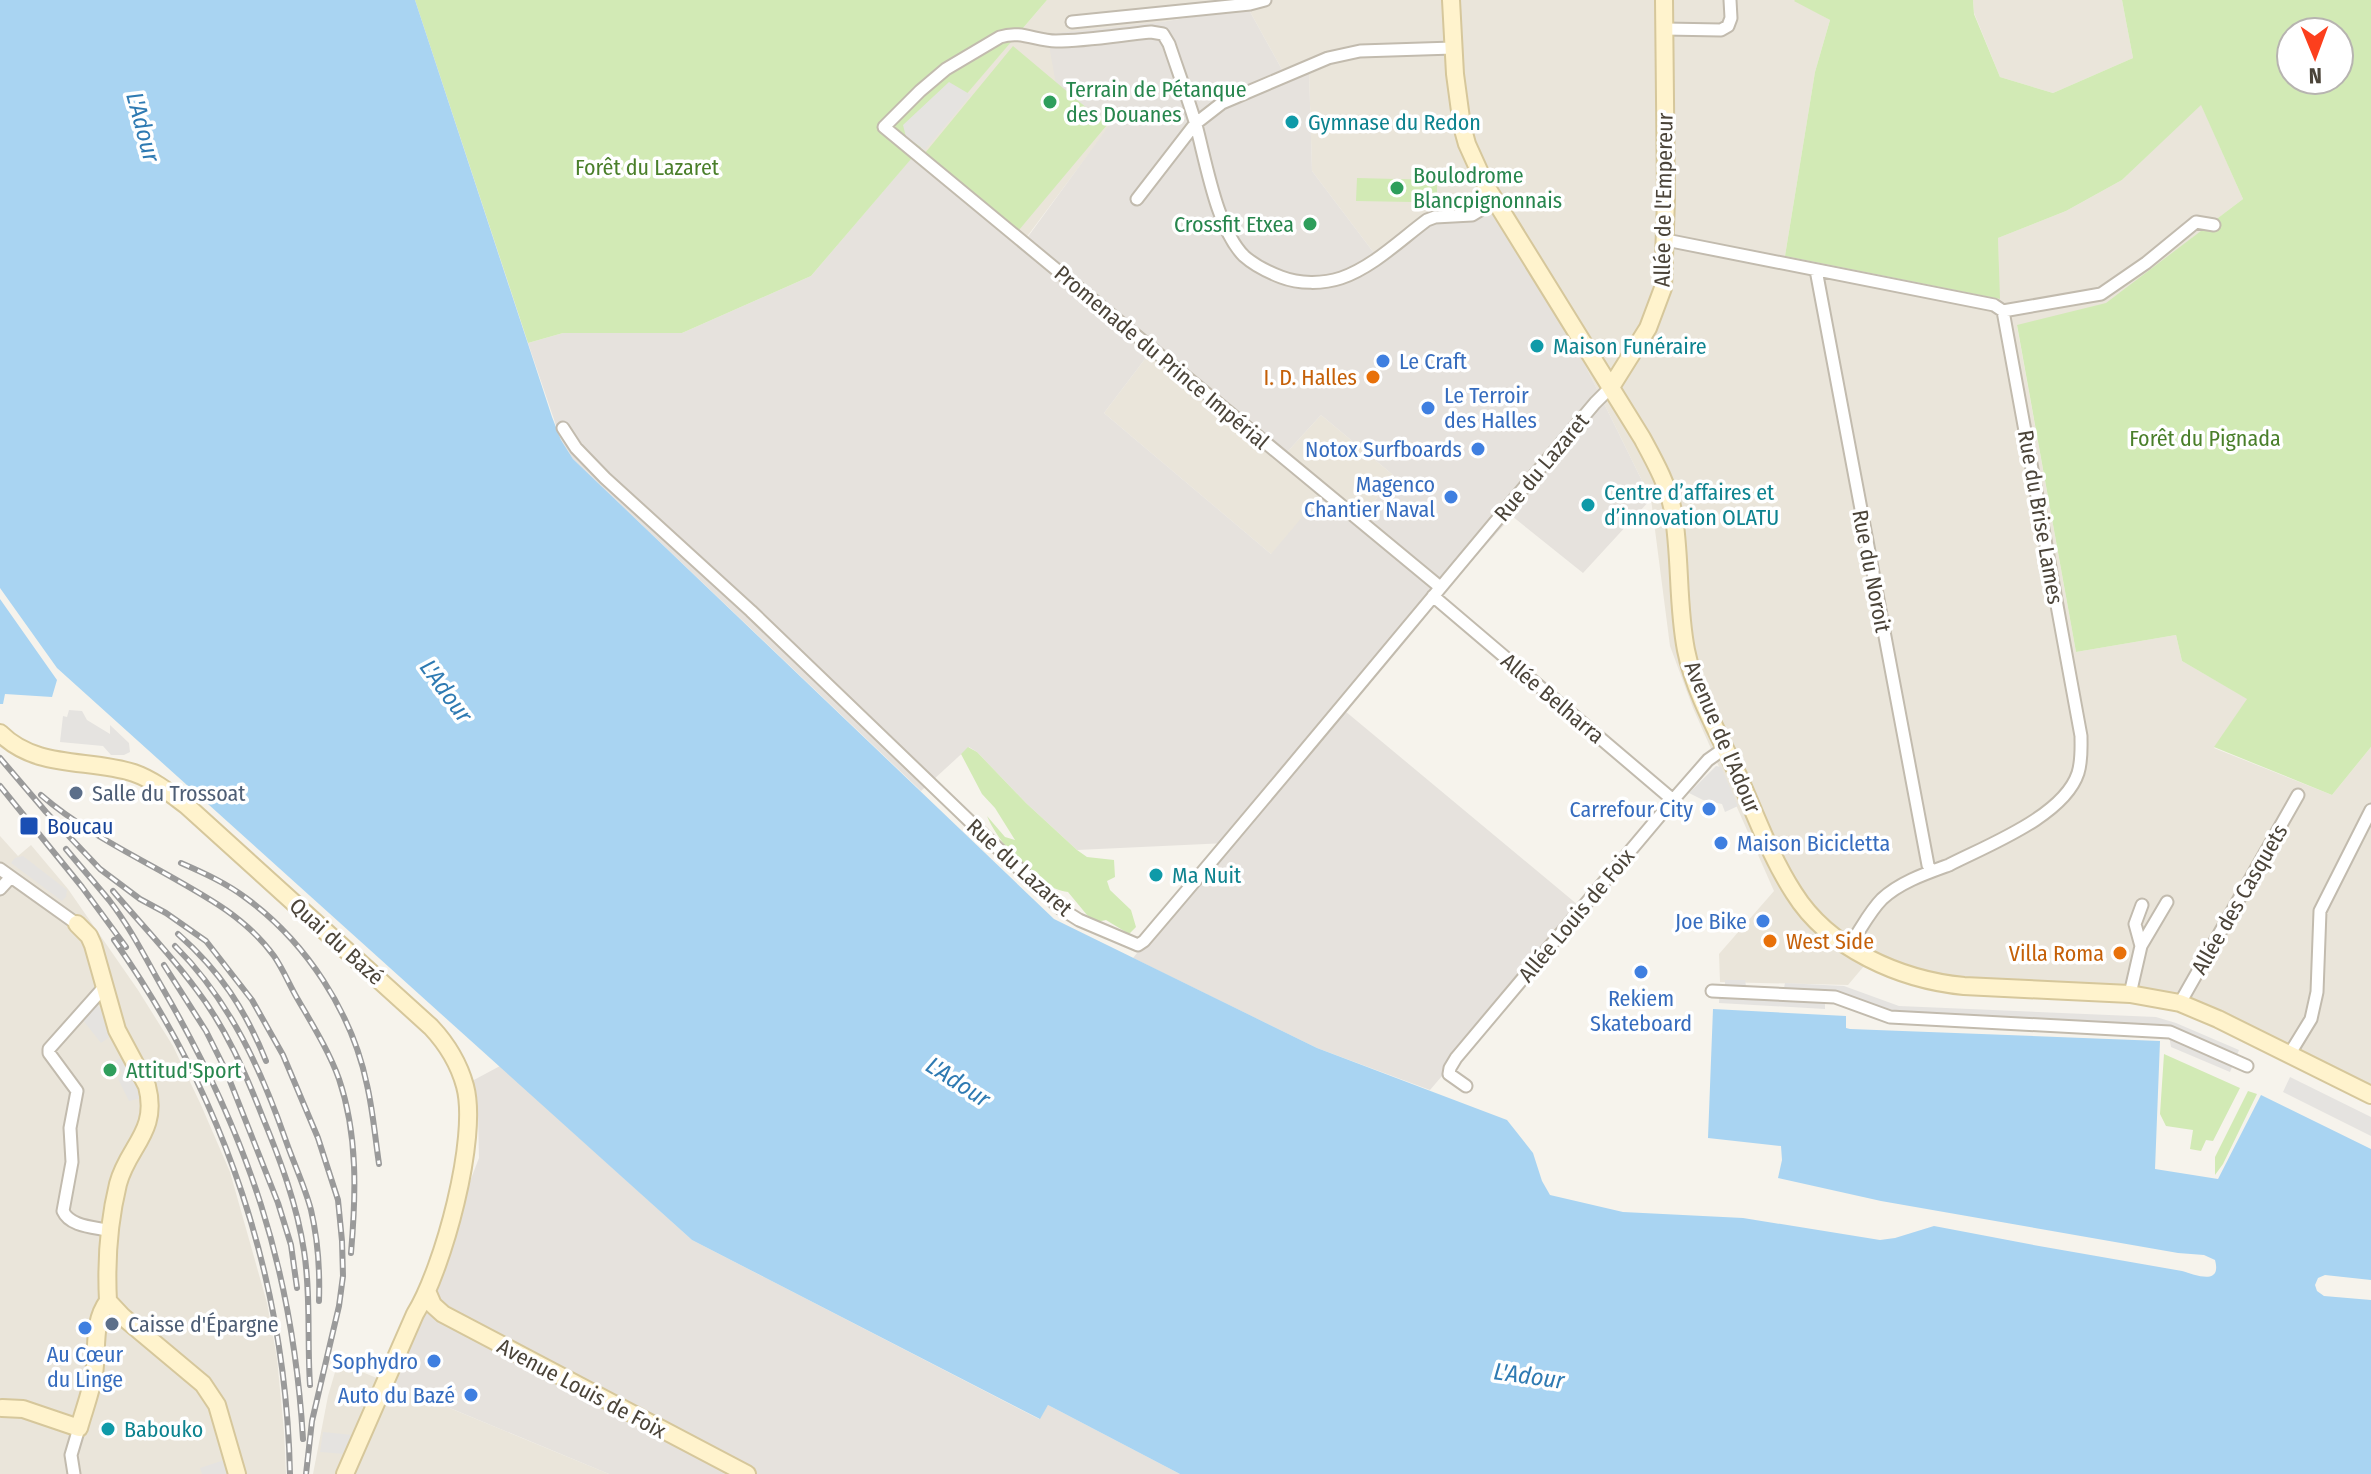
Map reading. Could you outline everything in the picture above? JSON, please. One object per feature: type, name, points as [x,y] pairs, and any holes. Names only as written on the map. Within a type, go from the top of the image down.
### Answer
[{"type":"main road","name":"Avenue de l'Adour","points":[[1451,0],[1459,111],[1465,137],[1495,201],[1657,465],[1669,497],[1675,532],[1687,654],[1725,748],[1794,894],[1817,921],[1849,946],[1894,970],[1940,984],[2130,994],[2180,1003],[2371,1095]]},
{"type":"main road","name":"Allée de l'Empereur","points":[[1611,387],[1636,349],[1663,288],[1666,240],[1664,0]]},
{"type":"main road","name":"Quai du Bazé","points":[[0,733],[24,751],[51,760],[134,773],[164,789],[187,806],[396,994],[440,1037],[456,1063],[466,1088],[467,1129],[463,1173],[450,1222],[427,1291],[345,1474]]},
{"type":"main road","points":[[77,924],[93,945],[117,1030],[150,1096],[145,1132],[118,1183],[106,1260],[108,1301],[203,1384],[217,1405],[237,1474]]},
{"type":"main road","name":"Avenue Louis de Foix","points":[[427,1291],[433,1305],[443,1314],[747,1474]]},
{"type":"main road","points":[[1,1410],[23,1409],[79,1428],[94,1371],[95,1336],[100,1311],[108,1301]]},
{"type":"street","points":[[1072,22],[1265,0]]},
{"type":"street","points":[[1665,29],[1721,30],[1728,26],[1731,18],[1730,0]]},
{"type":"street","name":"Promenade du Prince Impérial","points":[[1195,124],[1169,44],[1163,34],[1151,32],[1053,41],[1027,34],[1000,37],[946,69],[884,127],[1436,591]]},
{"type":"street","points":[[1137,199],[1195,124],[1222,103],[1328,58],[1360,51],[1453,48]]},
{"type":"street","points":[[1195,124],[1218,209],[1229,233],[1243,254],[1262,269],[1290,280],[1329,281],[1340,278],[1369,264],[1427,220],[1472,215],[1495,201]]},
{"type":"street","points":[[1666,240],[1994,305],[2003,311],[2101,294],[2146,263],[2196,222],[2214,225]]},
{"type":"street","name":"Rue du Noroit","points":[[1816,270],[1931,870]]},
{"type":"street","name":"Rue du Brise Lames","points":[[1849,946],[1889,894],[2052,809],[2077,776],[2081,736],[2003,311]]},
{"type":"street","name":"Rue du Lazaret","points":[[563,428],[576,448],[605,478],[751,611],[1060,908],[1079,920],[1138,945],[1611,387]]},
{"type":"street","name":"Allée Belharra","points":[[1436,591],[1673,800]]},
{"type":"street","name":"Allée Louis de Foix","points":[[1466,1086],[1449,1074],[1456,1058],[1673,800],[1708,760],[1725,748]]},
{"type":"street","name":"Allée des Casquets","points":[[2180,1003],[2298,795]]},
{"type":"street","points":[[2289,1055],[2311,1019],[2317,992],[2320,911],[2371,810]]},
{"type":"street","points":[[0,869],[77,924]]},
{"type":"street","points":[[0,889],[11,877]]},
{"type":"street","points":[[2130,994],[2141,946],[2167,902]]},
{"type":"street","points":[[2141,946],[2135,924],[2142,905]]},
{"type":"street","points":[[106,985],[49,1049],[49,1053],[77,1091],[70,1128],[72,1162],[63,1211],[66,1218],[75,1223],[111,1231]]},
{"type":"street","points":[[1712,991],[1835,997],[1890,1017],[2170,1032],[2247,1066]]},
{"type":"street","points":[[74,1474],[71,1455],[79,1428]]},
{"type":"shaded area","points":[[1047,0],[1795,0],[1830,20],[1815,72],[1785,256],[1999,299],[1998,238],[2066,211],[2122,180],[2201,104],[2243,199],[2106,304],[2017,326],[2076,652],[2176,635],[2182,661],[2248,699],[2214,748],[2332,795],[2371,747],[2371,1087],[2163,992],[2117,985],[1933,977],[1875,953],[1848,985],[1720,982],[1719,954],[1774,891],[1693,708],[1670,646],[1651,499],[1561,316],[1482,194],[1374,253],[1312,171],[1309,70],[1285,75],[1248,8],[1161,22],[1057,90],[1111,124],[1026,238],[914,155]]},
{"type":"shaded area","points":[[1973,0],[2122,0],[2133,58],[2053,93],[2000,77],[1974,13]]},
{"type":"shaded area","points":[[1248,8],[1285,75],[1309,69],[1312,171],[1374,253],[1482,193],[1561,316],[1651,499],[1583,573],[1512,516],[1427,611],[1345,711],[1584,910],[1430,1090],[1317,1048],[1133,958],[1227,843],[1077,850],[969,747],[921,791],[573,459],[561,440],[528,343],[563,333],[682,333],[811,276],[914,155],[1027,238],[1110,124],[1057,90],[1047,34],[1161,22]],"holes":[[[1148,355],[1278,462],[1321,415],[1393,475],[1357,526],[1320,496],[1271,554],[1104,413]]]},
{"type":"shaded area","points":[[949,82],[971,95],[925,150],[906,137],[903,125]]},
{"type":"shaded area","points":[[1148,355],[1278,462],[1321,415],[1393,475],[1357,526],[1271,554],[1104,413]]},
{"type":"shaded area","points":[[69,710],[82,711],[87,720],[110,734],[110,725],[129,743],[130,752],[111,755],[103,746],[60,742],[63,716],[67,717]]},
{"type":"shaded area","points":[[1716,766],[1721,767],[1738,806],[1725,812],[1722,804],[1689,793]]},
{"type":"shaded area","points":[[0,836],[18,856],[31,845],[68,889],[173,1046],[201,1105],[230,1172],[267,1303],[277,1358],[286,1474],[0,1474]]},
{"type":"shaded area","points":[[23,856],[67,890],[62,901],[11,863]]},
{"type":"shaded area","points":[[1725,980],[1745,980],[1746,986],[1784,988],[1785,983],[1844,986],[1899,1006],[2156,1017],[2239,1050],[2230,1072],[2171,1047],[2169,1036],[1889,1021],[1842,1003],[1825,1002],[1825,1009],[1719,1003],[1720,986],[1725,986]]},
{"type":"shaded area","points":[[97,1005],[112,1035],[101,1043],[82,1019]]},
{"type":"shaded area","points":[[125,1056],[142,1098],[129,1101],[118,1079],[122,1073],[115,1061]]},
{"type":"shaded area","points":[[500,1066],[692,1240],[1039,1419],[1048,1405],[1180,1474],[609,1474],[392,1384],[479,1158],[478,1113],[472,1081]]},
{"type":"shaded area","points":[[2290,1077],[2371,1117],[2371,1136],[2283,1092]]},
{"type":"shaded area","points":[[338,1362],[609,1474],[313,1474]]},
{"type":"shaded area","points":[[323,1432],[353,1435],[345,1454],[320,1452]]},
{"type":"shaded area","points":[[224,1460],[229,1474],[202,1474],[200,1468]]},
{"type":"green space","name":"Forêt du Lazaret","points":[[415,0],[1047,0],[811,276],[682,333],[563,333],[528,343]]},
{"type":"green space","name":"Forêt du Pignada","points":[[1973,0],[1974,14],[2000,77],[2053,93],[2133,58],[2122,0],[2371,0],[2371,747],[2332,795],[2214,747],[2247,699],[2182,661],[2176,635],[2076,652],[2017,325],[2106,303],[2243,199],[2201,105],[2122,180],[2066,211],[1998,238],[2000,299],[1785,256],[1815,72],[1830,20],[1794,1]]},
{"type":"green space","points":[[1013,46],[1107,125],[1019,230],[925,153]]},
{"type":"green space","name":"Boulodrome Blancpignonnais","points":[[1357,178],[1437,180],[1437,196],[1414,196],[1413,202],[1356,201]]},
{"type":"green space","points":[[968,747],[977,752],[1077,850],[1087,857],[1114,860],[1115,877],[1107,881],[1110,890],[1131,910],[1136,927],[1129,934],[1106,920],[1097,922],[1068,892],[1044,883],[1020,863],[1000,839],[987,816],[1005,837],[1015,840],[995,808],[982,794],[961,754]]},
{"type":"green space","points":[[2164,1054],[2240,1088],[2213,1141],[2206,1140],[2201,1151],[2190,1149],[2193,1130],[2166,1126],[2160,1114]]},
{"type":"green space","points":[[2248,1091],[2257,1094],[2215,1175],[2215,1157]]},
{"type":"water","name":"L'Adour","points":[[0,0],[415,0],[552,417],[573,459],[1054,919],[1317,1048],[1507,1120],[1533,1153],[1550,1195],[1623,1212],[1743,1218],[1880,1240],[1934,1226],[2200,1276],[2215,1273],[2215,1260],[2204,1255],[1881,1201],[1778,1178],[1781,1146],[1708,1138],[1713,1009],[1846,1016],[1846,1028],[1850,1029],[2160,1041],[2155,1169],[2218,1179],[2261,1095],[2371,1149],[2371,1280],[2325,1275],[2318,1278],[2315,1285],[2324,1296],[2371,1300],[2371,1474],[1180,1474],[1048,1405],[1040,1419],[692,1240],[57,668],[0,588]]},
{"type":"water","points":[[0,599],[57,680],[52,697],[5,694],[3,704],[0,704]]},
{"type":"railway","points":[[0,758],[100,869],[206,941],[252,1000],[283,1055],[318,1138],[338,1200],[342,1241],[343,1276],[339,1306],[312,1421],[306,1474]]},
{"type":"railway","points":[[0,786],[126,947]]},
{"type":"railway","points":[[41,795],[84,827],[226,910],[252,931],[274,956],[325,1048],[345,1100],[354,1165],[351,1253]]},
{"type":"railway","points":[[66,849],[109,900],[138,943],[193,1043],[242,1151],[277,1261],[298,1377],[303,1439]]},
{"type":"railway","points":[[181,863],[231,888],[268,916],[307,957],[323,981],[338,1005],[360,1058],[371,1105],[379,1164]]},
{"type":"railway","points":[[113,891],[176,964],[217,1019],[242,1067],[270,1134],[293,1200],[304,1251],[310,1385]]},
{"type":"railway","points":[[178,934],[207,962],[230,992],[266,1061]]},
{"type":"railway","points":[[114,940],[153,1000],[188,1063],[217,1127],[242,1194],[262,1262],[276,1331],[286,1402],[290,1474]]},
{"type":"railway","points":[[175,946],[195,967],[228,1013],[266,1088],[311,1210],[318,1256],[319,1301]]},
{"type":"railway","points":[[164,965],[206,1031],[226,1071],[278,1203],[291,1245],[297,1288]]},
{"type":"place","name":"Terrain de Pétanque des Douanes","points":[[1050,102]]},
{"type":"place","name":"Gymnase du Redon","points":[[1292,122]]},
{"type":"place","name":"Boulodrome Blancpignonnais","points":[[1397,188]]},
{"type":"place","name":"Crossfit Etxea","points":[[1310,224]]},
{"type":"place","name":"Maison Funéraire","points":[[1537,346]]},
{"type":"place","name":"Le Craft","points":[[1383,361]]},
{"type":"place","name":"I. D. Halles","points":[[1373,377]]},
{"type":"place","name":"Le Terroir des Halles","points":[[1428,408]]},
{"type":"place","name":"Notox Surfboards","points":[[1478,449]]},
{"type":"place","name":"Magenco Chantier Naval","points":[[1451,497]]},
{"type":"place","name":"Centre d’affaires et d’innovation OLATU","points":[[1588,505]]},
{"type":"place","name":"Salle du Trossoat","points":[[76,793]]},
{"type":"place","name":"Carrefour City","points":[[1709,809]]},
{"type":"place","name":"Boucau","points":[[29,826]]},
{"type":"place","name":"Maison Bicicletta","points":[[1721,843]]},
{"type":"place","name":"Ma Nuit","points":[[1156,875]]},
{"type":"place","name":"Joe Bike","points":[[1763,921]]},
{"type":"place","name":"West Side","points":[[1770,941]]},
{"type":"place","name":"Villa Roma","points":[[2120,953]]},
{"type":"place","name":"Rekiem Skateboard","points":[[1641,972]]},
{"type":"place","name":"Attitud'Sport","points":[[110,1070]]},
{"type":"place","name":"Caisse d'Épargne","points":[[112,1324]]},
{"type":"place","name":"Au Cœur du Linge","points":[[85,1328]]},
{"type":"place","name":"Sophydro","points":[[434,1361]]},
{"type":"place","name":"Auto du Bazé","points":[[471,1395]]},
{"type":"place","name":"Babouko","points":[[108,1429]]}]
